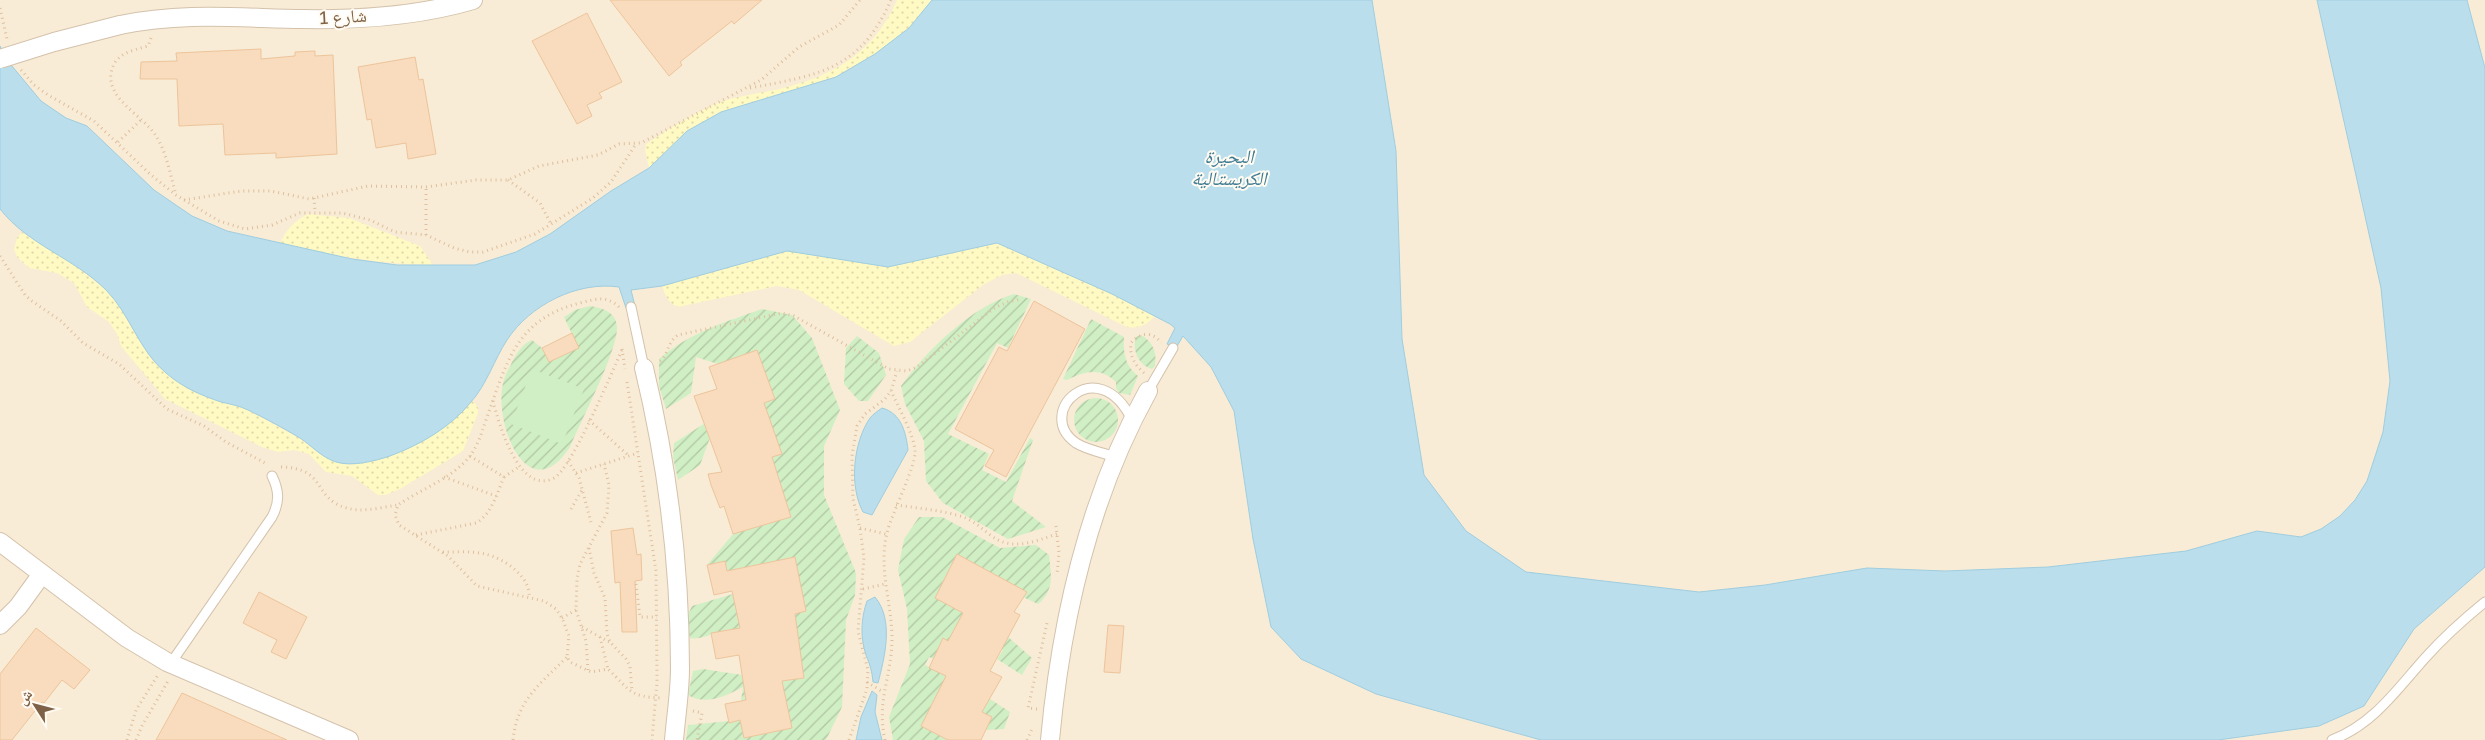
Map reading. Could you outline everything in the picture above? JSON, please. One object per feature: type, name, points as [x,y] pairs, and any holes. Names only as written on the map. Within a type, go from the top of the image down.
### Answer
[{"type":"street","name":"شارع 1","points":[[5,53],[146,20],[240,9],[305,19],[366,17],[418,11],[473,0]]},
{"type":"street","points":[[644,368],[667,473],[677,567],[680,670],[674,740]]},
{"type":"street","points":[[1050,740],[1067,620],[1087,539],[1116,457],[1132,420],[1152,385]]},
{"type":"street","points":[[0,542],[127,638],[171,664],[330,736],[349,740]]},
{"type":"street","points":[[0,625],[18,607],[42,574]]},
{"type":"lane","points":[[631,307],[644,368]]},
{"type":"lane","points":[[1152,385],[1173,348]]},
{"type":"lane","points":[[1116,457],[1077,444],[1069,436],[1064,427],[1062,416],[1065,405],[1071,396],[1080,390],[1090,387],[1104,390],[1116,397],[1126,408],[1132,420]]},
{"type":"lane","points":[[171,664],[272,517],[278,500],[278,492],[272,476]]},
{"type":"lane","points":[[2332,740],[2350,732],[2377,712],[2428,655],[2485,602]]},
{"type":"path","points":[[184,200],[241,191],[271,191],[304,198],[314,198],[368,186],[426,187],[476,180],[508,180],[540,166],[598,155],[619,144],[636,144],[646,141],[761,80],[799,47],[839,24],[860,0]]},
{"type":"path","points":[[747,89],[815,76],[841,63],[852,55],[874,31],[891,0]]},
{"type":"path","points":[[0,8],[5,53]]},
{"type":"path","points":[[146,20],[150,44],[125,52],[112,67],[110,77],[117,97],[142,118],[161,145],[176,195]]},
{"type":"path","points":[[18,63],[34,85],[94,121],[151,175],[176,195],[226,224],[245,230],[258,229],[300,213],[315,211],[356,216],[395,232],[426,235],[454,248],[469,252],[483,252],[516,242],[551,224],[603,190],[611,182],[636,144]]},
{"type":"path","points":[[118,142],[142,118]]},
{"type":"path","points":[[508,180],[540,203],[551,224]]},
{"type":"path","points":[[426,187],[426,235]]},
{"type":"path","points":[[314,198],[315,211]]},
{"type":"path","points":[[0,256],[25,295],[61,320],[83,343],[119,364],[167,409],[204,426],[261,462],[275,467],[294,467],[308,472],[326,496],[346,508],[363,510],[398,505],[458,468],[470,456],[480,441],[508,357],[522,336],[542,319],[564,307],[599,298],[609,300],[620,311]]},
{"type":"path","points":[[644,368],[661,360],[666,354],[669,344],[678,335],[782,313],[794,316],[889,369],[897,371],[916,367],[996,307],[1021,299]]},
{"type":"path","points":[[493,400],[505,439],[520,466],[529,476],[541,481],[554,478],[568,462],[634,323]]},
{"type":"path","points":[[1152,385],[1145,374],[1136,366],[1131,356],[1131,344],[1140,335],[1153,335],[1162,344],[1165,362]]},
{"type":"path","points":[[622,350],[656,571],[656,698],[652,740]]},
{"type":"path","points":[[849,740],[861,708],[868,670],[858,631],[858,610],[863,589],[864,558],[860,528],[853,499],[851,472],[854,439],[858,426],[865,414],[885,399],[891,391],[897,371]]},
{"type":"path","points":[[884,740],[881,708],[890,664],[892,638],[883,565],[886,534],[896,504],[914,464],[915,450],[891,391]]},
{"type":"path","points":[[588,420],[629,456]]},
{"type":"path","points":[[576,473],[638,453]]},
{"type":"path","points":[[470,456],[504,477]]},
{"type":"path","points":[[568,462],[576,473],[591,522]]},
{"type":"path","points":[[588,670],[588,656],[582,627],[576,610],[577,578],[580,564],[607,513],[609,485],[604,464]]},
{"type":"path","points":[[416,535],[476,523],[488,513],[504,477],[520,466]]},
{"type":"path","points":[[443,477],[496,496]]},
{"type":"path","points":[[571,509],[582,490]]},
{"type":"path","points":[[896,504],[960,516],[974,522],[997,541],[1010,545],[1024,544],[1057,534]]},
{"type":"path","points":[[398,505],[395,515],[398,525],[442,552],[477,586],[544,601],[556,609],[562,618],[568,636],[567,657],[570,662],[595,672],[608,669]]},
{"type":"path","points":[[860,528],[886,534]]},
{"type":"path","points":[[589,548],[594,573],[605,598],[607,634],[610,642]]},
{"type":"path","points":[[442,552],[484,553],[494,557],[527,581],[530,589],[529,597]]},
{"type":"path","points":[[636,584],[640,617],[657,617]]},
{"type":"path","points":[[863,589],[885,584]]},
{"type":"path","points":[[562,618],[576,610]]},
{"type":"path","points":[[582,627],[610,642],[626,659],[630,666],[632,693]]},
{"type":"path","points":[[600,637],[608,669],[632,693],[639,696],[656,698],[677,698]]},
{"type":"path","points":[[513,740],[519,712],[526,700],[567,657]]},
{"type":"path","points":[[171,664],[136,739],[129,738],[136,710],[171,664]]},
{"type":"path","points":[[867,682],[883,692]]},
{"type":"shaded area","points":[[0,0],[2485,0],[2485,740],[0,740]]},
{"type":"sand","points":[[897,0],[932,0],[909,28],[875,54],[835,77],[721,112],[687,131],[649,168],[645,150],[646,144],[695,114],[726,100],[803,82],[823,75],[842,65],[859,53],[873,38],[886,21]]},
{"type":"sand","points":[[308,214],[349,218],[420,246],[433,265],[394,263],[356,258],[280,243],[291,226]]},
{"type":"sand","points":[[22,232],[72,262],[107,291],[120,308],[141,343],[221,401],[246,409],[301,439],[320,454],[337,462],[356,463],[404,451],[445,426],[473,400],[478,408],[478,413],[463,451],[400,489],[386,495],[378,495],[352,476],[326,472],[309,454],[294,450],[278,452],[262,447],[165,399],[121,346],[117,334],[109,322],[87,307],[74,283],[57,273],[29,268],[17,257],[14,249],[17,238]]},
{"type":"sand","points":[[997,243],[1112,294],[1155,316],[1142,326],[1127,327],[1016,273],[1002,275],[983,285],[910,342],[894,346],[799,290],[777,286],[678,307],[666,296],[662,286],[787,251],[816,254],[944,255]]},
{"type":"green space","points":[[1014,294],[1031,299],[1008,348],[997,343],[948,434],[989,454],[982,470],[1006,482],[1030,438],[1033,440],[1012,501],[1046,527],[1008,539],[943,503],[926,481],[924,441],[905,404],[901,386],[924,358],[951,331],[982,309]]},
{"type":"green space","points":[[590,306],[608,312],[614,318],[617,328],[611,353],[598,387],[570,447],[555,464],[540,470],[527,465],[516,453],[508,436],[501,397],[505,378],[518,352],[525,344],[532,340],[542,348],[549,362],[578,347],[564,317],[575,310]]},
{"type":"green space","points":[[762,309],[792,315],[812,338],[840,410],[824,446],[824,495],[856,573],[855,595],[846,620],[842,707],[826,740],[686,740],[688,725],[740,720],[744,738],[791,728],[784,691],[741,701],[743,687],[730,694],[702,700],[688,695],[693,671],[703,669],[742,675],[744,687],[804,678],[798,639],[735,629],[723,630],[701,638],[690,638],[686,619],[692,606],[733,594],[745,624],[806,611],[795,557],[738,569],[731,584],[725,561],[707,565],[733,534],[790,517],[775,466],[731,480],[710,438],[700,465],[678,480],[673,457],[674,443],[724,411],[727,417],[775,399],[757,350],[718,364],[696,357],[691,393],[666,409],[659,386],[659,359],[671,350],[708,329]]},
{"type":"green space","points":[[1091,319],[1124,337],[1126,359],[1130,368],[1138,376],[1130,395],[1119,393],[1116,388],[1116,382],[1099,372],[1080,374],[1067,380],[1063,379]]},
{"type":"green space","points":[[1141,335],[1149,341],[1155,352],[1155,366],[1152,369],[1143,364],[1137,356],[1135,342],[1136,337]]},
{"type":"green space","points":[[857,336],[879,353],[886,375],[868,401],[859,401],[844,384],[846,348]]},
{"type":"green space","points":[[532,369],[584,389],[562,444],[511,424]]},
{"type":"green space","points":[[1096,398],[1108,402],[1114,408],[1118,420],[1114,432],[1108,438],[1096,442],[1084,438],[1078,432],[1074,420],[1078,408],[1084,402]]},
{"type":"green space","points":[[919,517],[942,517],[1000,548],[1036,545],[1049,555],[1051,581],[1047,593],[1038,604],[1023,597],[1026,592],[957,554],[935,598],[1008,637],[1032,658],[1022,675],[997,659],[1003,650],[956,626],[948,641],[934,659],[929,657],[925,665],[990,699],[1010,712],[1004,729],[986,730],[992,717],[939,691],[921,726],[948,740],[893,740],[889,717],[910,664],[907,609],[898,570],[904,539]]},
{"type":"water","name":"البحيرة الكريستالية","points":[[932,0],[1372,0],[1396,151],[1402,339],[1424,475],[1466,531],[1526,572],[1699,592],[1765,585],[1867,568],[1945,571],[2048,567],[2186,551],[2257,531],[2301,537],[2321,529],[2340,516],[2355,500],[2367,481],[2383,432],[2390,381],[2381,288],[2317,0],[2467,0],[2485,68],[2485,567],[2414,629],[2364,706],[2319,726],[2218,740],[1541,740],[1376,694],[1301,659],[1271,627],[1253,539],[1234,411],[1211,367],[1183,336],[1176,348],[1167,344],[1175,328],[1170,324],[1112,294],[997,243],[888,267],[787,251],[662,286],[631,290],[635,306],[626,308],[619,287],[603,286],[571,292],[541,306],[517,327],[502,348],[477,395],[463,411],[444,427],[424,441],[390,456],[349,464],[331,460],[300,438],[261,416],[242,407],[221,402],[199,393],[172,378],[149,354],[122,310],[106,290],[80,269],[37,242],[11,222],[0,209],[0,46],[7,60],[41,101],[66,118],[87,126],[154,190],[192,216],[227,231],[352,259],[397,265],[475,265],[516,252],[550,234],[611,191],[649,168],[687,131],[721,112],[836,77],[875,54],[909,28]]},
{"type":"water","points":[[882,408],[894,414],[898,419],[904,430],[908,450],[872,515],[863,512],[859,502],[856,490],[855,465],[864,428],[871,417]]},
{"type":"water","points":[[875,597],[881,606],[886,627],[885,650],[878,683],[873,682],[862,634],[863,614],[867,601]]},
{"type":"water","points":[[872,691],[877,695],[875,712],[882,740],[856,740],[861,717]]},
{"type":"building","points":[[610,0],[762,0],[734,24],[732,21],[680,62],[682,65],[669,76]]},
{"type":"building","points":[[587,13],[622,82],[599,93],[602,98],[587,105],[592,116],[577,124],[532,41]]},
{"type":"building","points":[[261,49],[261,59],[295,56],[295,52],[315,51],[315,56],[333,55],[337,154],[276,158],[276,153],[225,155],[223,124],[179,126],[177,79],[140,79],[141,62],[177,61],[176,53]]},
{"type":"building","points":[[415,57],[419,80],[423,79],[436,154],[408,159],[406,143],[376,148],[371,119],[367,120],[358,67]]},
{"type":"building","points":[[1034,301],[1085,329],[1006,477],[985,466],[994,450],[955,429],[999,347],[1007,351]]},
{"type":"building","points":[[572,333],[579,348],[549,362],[542,348]]},
{"type":"building","points":[[757,350],[775,399],[764,403],[782,454],[772,457],[791,517],[733,534],[724,506],[720,508],[711,485],[708,474],[722,472],[694,396],[717,389],[709,367]]},
{"type":"building","points":[[633,528],[637,555],[641,554],[642,580],[635,581],[637,632],[622,632],[620,582],[615,583],[611,531]]},
{"type":"building","points":[[957,554],[1027,592],[1014,612],[1020,615],[990,671],[1002,677],[982,712],[992,717],[981,740],[948,740],[921,726],[946,676],[929,668],[943,638],[948,641],[963,613],[935,598]]},
{"type":"building","points":[[795,557],[806,611],[795,614],[804,678],[782,681],[792,728],[744,738],[740,720],[729,723],[725,704],[746,700],[739,655],[716,659],[711,633],[740,628],[732,591],[714,595],[707,565],[725,561],[727,571]]},
{"type":"building","points":[[259,592],[307,617],[286,659],[271,652],[277,640],[243,623]]},
{"type":"building","points":[[1108,625],[1124,626],[1120,673],[1104,672]]},
{"type":"building","points":[[36,628],[90,670],[74,689],[62,680],[12,740],[0,740],[0,674]]},
{"type":"building","points":[[182,693],[287,740],[156,740]]}]
